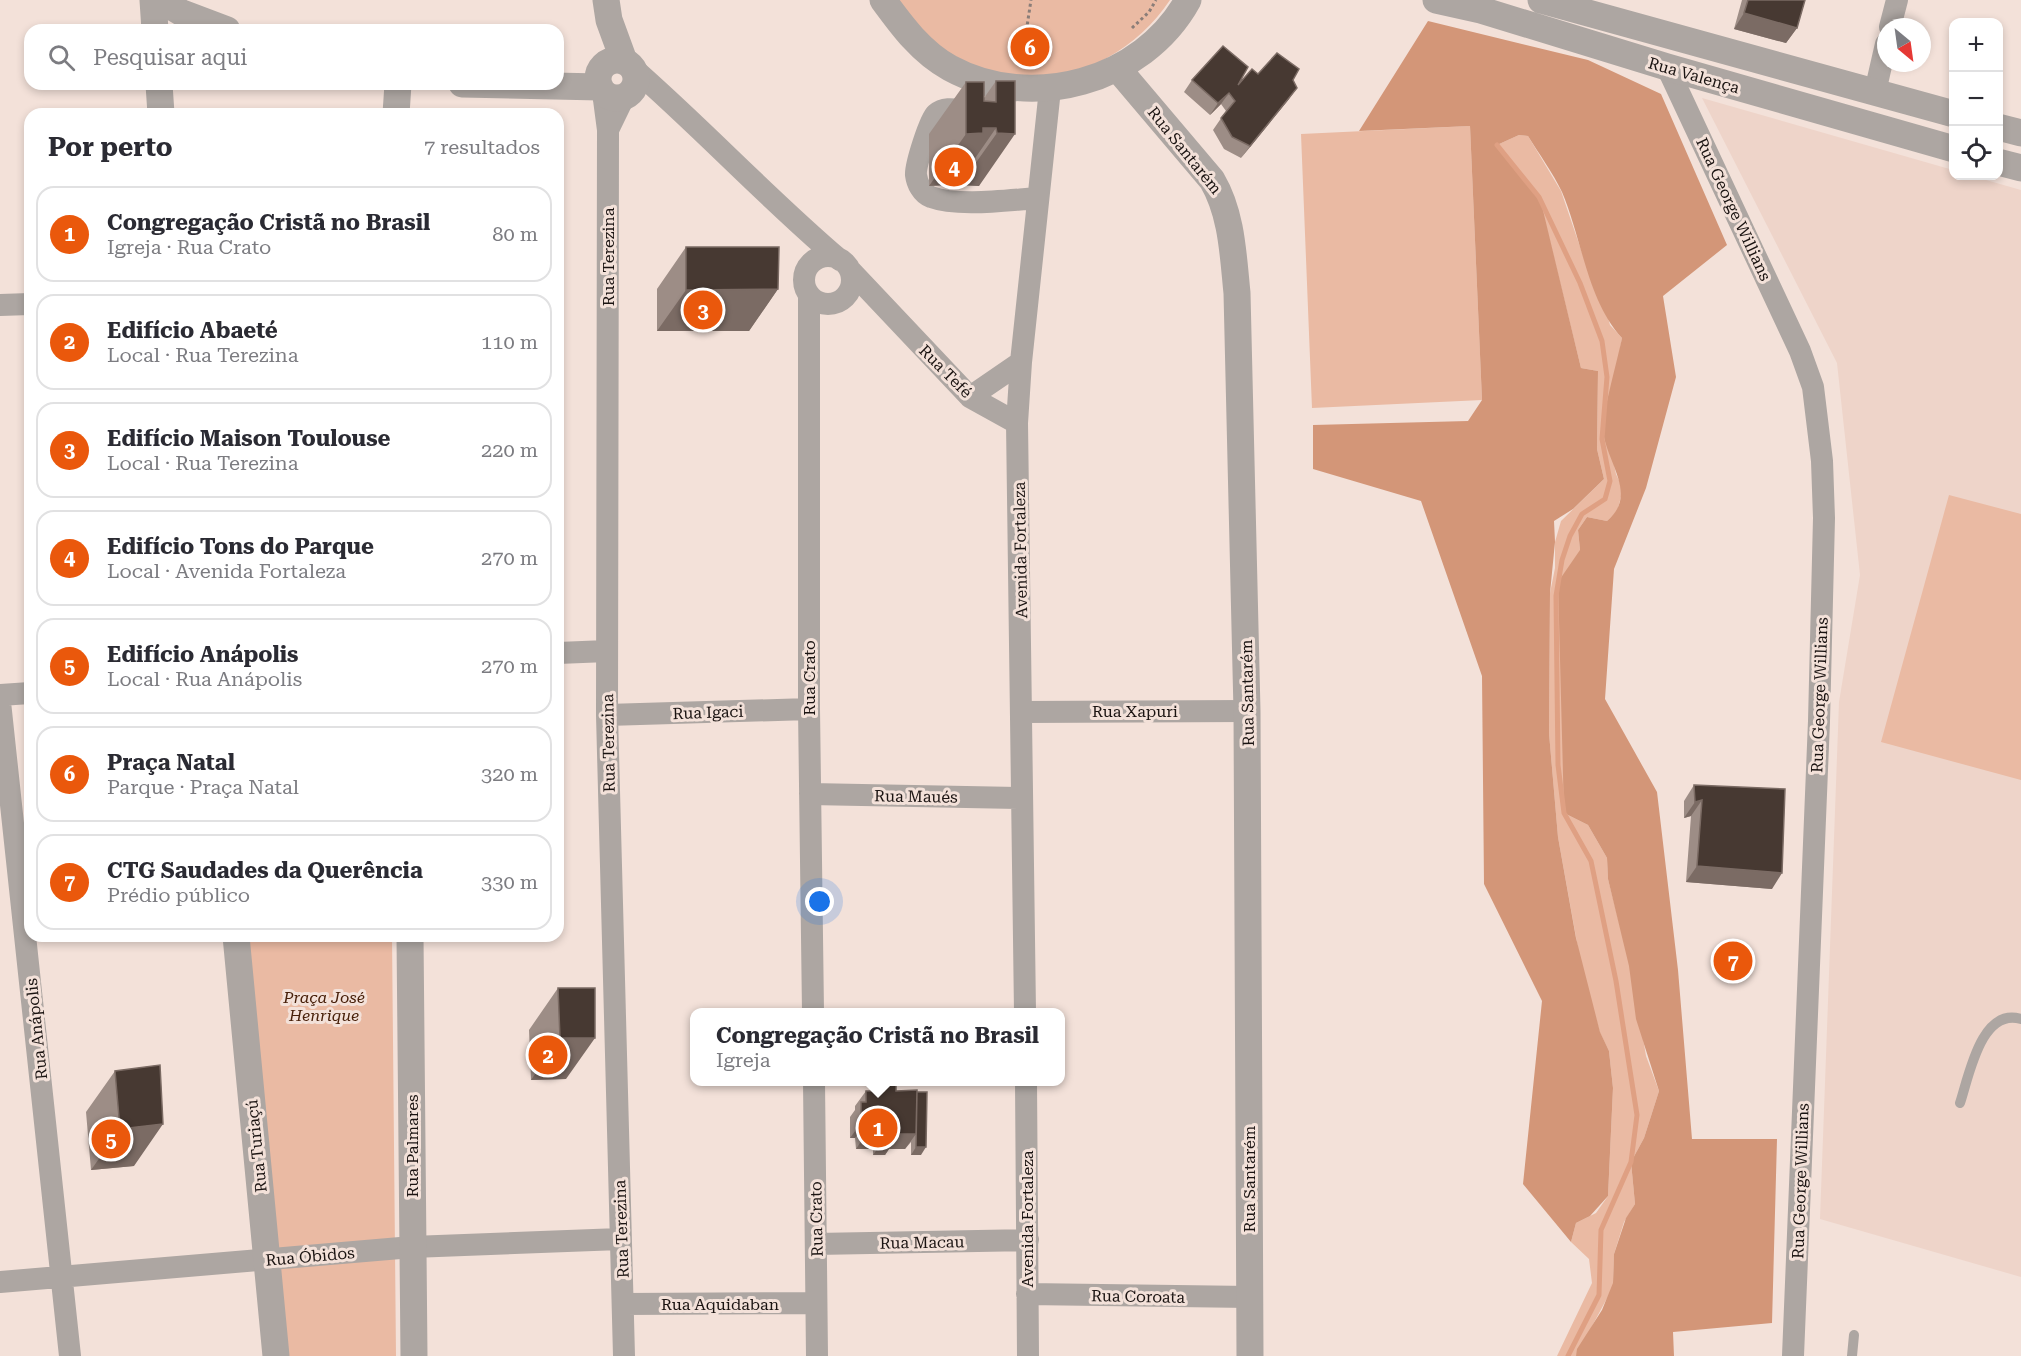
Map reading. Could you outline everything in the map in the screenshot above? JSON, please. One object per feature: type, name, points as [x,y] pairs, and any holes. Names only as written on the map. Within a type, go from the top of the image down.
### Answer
[{"type":"street","points":[[153,0],[155,24]]},
{"type":"street","points":[[160,0],[182,13],[211,24]]},
{"type":"street","points":[[883,0],[909,36],[950,68],[998,86],[1050,89],[1118,69],[1152,46],[1179,16],[1188,0]]},
{"type":"street","name":"Rua Valença","points":[[1436,0],[1482,5],[1667,67],[1949,148]]},
{"type":"street","name":"Rua Valença","points":[[1541,0],[1949,113]]},
{"type":"street","points":[[1892,18],[1897,0]]},
{"type":"street","name":"Rua Terezina","points":[[607,10],[617,80],[609,130],[607,716],[624,1356]]},
{"type":"street","name":"Rua George Willians","points":[[1667,67],[1800,351],[1813,387],[1821,461],[1824,518],[1819,722],[1793,1356]]},
{"type":"street","name":"Rua Santarém","points":[[1118,69],[1212,180],[1223,198],[1232,242],[1237,293],[1247,711],[1250,1356]]},
{"type":"street","points":[[1875,92],[1880,72]]},
{"type":"street","points":[[564,81],[617,80]]},
{"type":"street","name":"Rua Tefé","points":[[617,80],[667,98],[787,215],[845,265],[970,397],[1017,423]]},
{"type":"street","name":"Avenida Fortaleza","points":[[1025,1008],[1023,712],[1017,423],[1021,362],[1050,89]]},
{"type":"street","points":[[159,90],[161,108]]},
{"type":"street","points":[[396,108],[398,90]]},
{"type":"street","points":[[968,111],[948,109],[938,112],[932,119],[915,173],[920,189],[929,196],[942,199],[1038,198]]},
{"type":"street","points":[[2003,128],[2021,133]]},
{"type":"street","points":[[2003,163],[2021,168]]},
{"type":"street","name":"Rua Tefé","points":[[787,215],[808,268]]},
{"type":"street","points":[[810,344],[841,300],[852,285],[845,265],[826,257],[813,262],[808,268],[804,282],[809,295],[822,304],[841,300],[883,307]]},
{"type":"street","name":"Rua Crato","points":[[809,295],[809,709],[813,1008]]},
{"type":"street","points":[[0,305],[24,304]]},
{"type":"street","points":[[970,397],[1021,362]]},
{"type":"street","points":[[564,653],[607,651]]},
{"type":"street","points":[[0,695],[24,693]]},
{"type":"street","name":"Rua Anápolis","points":[[0,702],[24,918]]},
{"type":"street","name":"Rua Igaci","points":[[607,716],[809,709]]},
{"type":"street","name":"Rua Xapuri","points":[[1023,712],[1247,711]]},
{"type":"street","name":"Rua Maués","points":[[810,794],[1022,798]]},
{"type":"street","name":"Rua Anápolis","points":[[27,942],[64,1278],[70,1356]]},
{"type":"street","name":"Rua Turiaçú","points":[[237,942],[276,1356]]},
{"type":"street","name":"Rua Palmares","points":[[410,942],[414,1356]]},
{"type":"street","name":"Rua Crato","points":[[814,1086],[817,1356]]},
{"type":"street","name":"Avenida Fortaleza","points":[[1026,1086],[1028,1356]]},
{"type":"street","name":"Rua Óbidos","points":[[0,1282],[412,1247],[620,1239]]},
{"type":"street","name":"Rua Macau","points":[[816,1244],[1028,1240]]},
{"type":"street","name":"Rua Coroata","points":[[1027,1294],[1250,1297]]},
{"type":"street","name":"Rua Aquidaban","points":[[623,1304],[816,1303]]},
{"type":"lane","points":[[1960,1103],[1981,1040],[1994,1024],[2014,1017],[2021,1019]]},
{"type":"lane","points":[[1852,1356],[1854,1335]]},
{"type":"path","points":[[1020,69],[1031,0]]},
{"type":"path","points":[[1127,33],[1149,12],[1156,0]]},
{"type":"path","points":[[1012,69],[1028,69]]},
{"type":"shaded area","points":[[1428,21],[1588,60],[1661,94],[1727,245],[1663,296],[1676,377],[1646,488],[1614,569],[1605,699],[1657,792],[1678,970],[1692,1139],[1777,1139],[1772,1323],[1673,1332],[1674,1356],[1576,1356],[1577,1349],[1602,1310],[1613,1283],[1614,1254],[1626,1218],[1635,1204],[1631,1162],[1644,1138],[1659,1091],[1636,1019],[1629,966],[1608,879],[1607,858],[1588,825],[1564,813],[1558,582],[1580,550],[1578,530],[1587,517],[1607,521],[1616,511],[1620,500],[1621,489],[1605,442],[1603,423],[1622,338],[1610,323],[1593,287],[1562,192],[1528,136],[1519,135],[1497,145],[1541,202],[1581,368],[1598,371],[1597,449],[1604,479],[1573,509],[1554,521],[1555,542],[1550,593],[1549,733],[1558,837],[1576,938],[1600,1032],[1609,1051],[1613,1088],[1608,1196],[1590,1216],[1576,1223],[1571,1242],[1523,1184],[1542,1001],[1484,884],[1482,676],[1421,501],[1313,469],[1313,425],[1468,421],[1482,400],[1470,126],[1359,131]]},
{"type":"shaded area","points":[[1702,98],[1949,169],[1949,180],[1986,180],[2021,190],[2021,1277],[1820,1219],[1839,702],[1860,575],[1837,363]]},
{"type":"green space","points":[[891,0],[1170,0],[1151,24],[1128,45],[1101,61],[1073,72],[1044,79],[1013,79],[983,73],[954,60],[931,41]]},
{"type":"green space","points":[[1470,126],[1482,400],[1312,408],[1301,134]]},
{"type":"green space","points":[[1519,135],[1528,136],[1561,191],[1591,279],[1603,300],[1610,325],[1622,338],[1606,428],[1616,474],[1623,489],[1617,512],[1607,521],[1587,517],[1578,530],[1580,550],[1563,804],[1564,813],[1588,825],[1607,858],[1608,879],[1632,973],[1646,1056],[1659,1091],[1644,1138],[1631,1162],[1635,1204],[1624,1222],[1614,1254],[1613,1287],[1576,1356],[1557,1356],[1592,1283],[1589,1259],[1571,1242],[1576,1223],[1596,1213],[1608,1196],[1613,1088],[1609,1051],[1600,1033],[1581,965],[1558,837],[1549,733],[1550,593],[1555,568],[1555,542],[1561,521],[1604,479],[1597,449],[1598,371],[1581,368],[1539,197],[1497,145]]},
{"type":"green space","points":[[1949,495],[2021,514],[2021,780],[1881,742]]},
{"type":"green space","name":"Praça José Henrique","points":[[249,942],[392,942],[396,1356],[287,1356]]},
{"type":"building","points":[[1748,0],[1805,0],[1797,28],[1744,13]]},
{"type":"building","points":[[1223,46],[1248,67],[1238,85],[1252,69],[1258,74],[1277,53],[1299,69],[1293,80],[1297,88],[1250,146],[1232,137],[1221,118],[1235,101],[1229,93],[1218,103],[1192,80]]},
{"type":"building","points":[[996,81],[1015,81],[1015,134],[997,133],[996,128],[983,128],[983,133],[966,134],[966,82],[984,82],[984,101],[996,102]]},
{"type":"building","points":[[686,247],[779,247],[778,289],[686,290]]},
{"type":"building","points":[[1694,785],[1785,789],[1782,873],[1697,866],[1702,800],[1695,802]]},
{"type":"building","points":[[558,988],[595,988],[595,1038],[560,1038]]},
{"type":"building","points":[[160,1065],[163,1124],[120,1129],[115,1071]]},
{"type":"building","points":[[884,1086],[896,1086],[896,1091],[917,1090],[916,1134],[896,1134],[895,1140],[884,1140],[884,1134],[866,1134],[866,1123],[861,1123],[861,1102],[866,1102],[866,1091],[884,1091]]},
{"type":"building","points":[[917,1092],[927,1092],[926,1147],[916,1147]]},
{"type":"waterway","points":[[1497,145],[1539,197],[1580,283],[1602,341],[1607,377],[1602,439],[1610,481],[1605,499],[1582,514],[1570,536],[1562,560],[1556,596],[1558,765],[1564,813],[1591,861],[1616,981],[1637,1115],[1631,1162],[1601,1230],[1599,1295],[1568,1356]]},
{"type":"place","name":"Praça Natal","points":[[1030,47]]},
{"type":"place","name":"Edifício Tons do Parque","points":[[954,167]]},
{"type":"place","name":"Edifício Maison Toulouse","points":[[703,310]]},
{"type":"place","name":"CTG Saudades da Querência","points":[[1733,961]]},
{"type":"place","name":"Edifício Abaeté","points":[[548,1055]]},
{"type":"place","name":"Congregação Cristã no Brasil","points":[[878,1128]]},
{"type":"place","name":"Edifício Anápolis","points":[[111,1139]]}]
